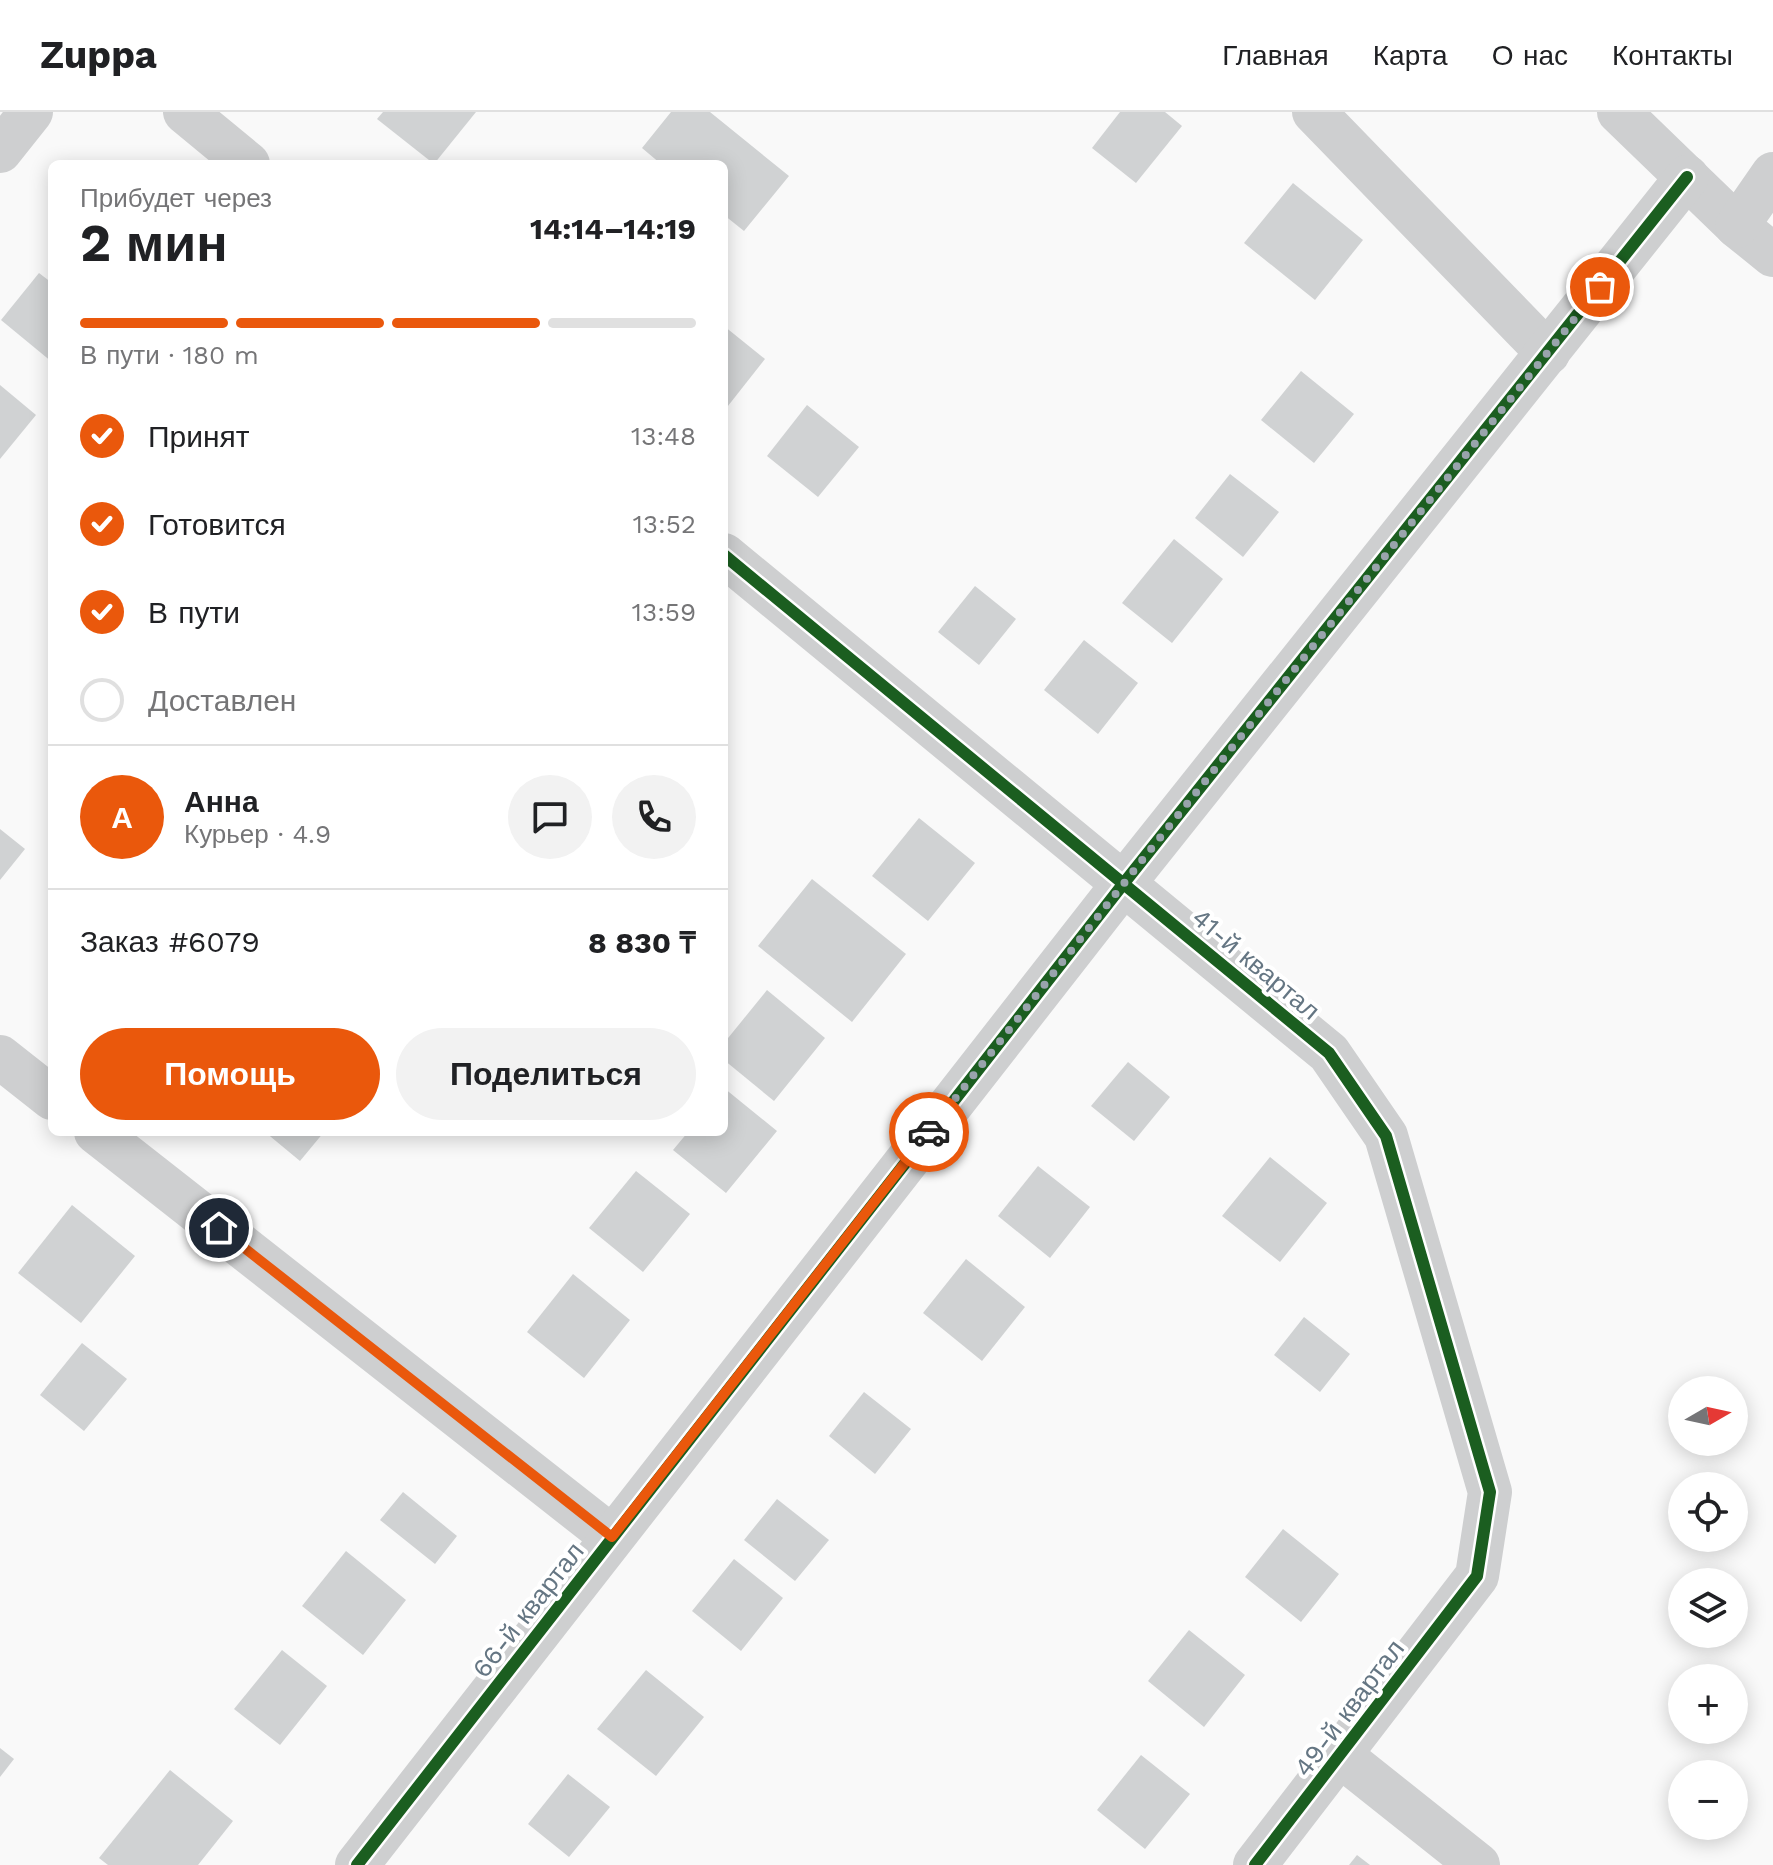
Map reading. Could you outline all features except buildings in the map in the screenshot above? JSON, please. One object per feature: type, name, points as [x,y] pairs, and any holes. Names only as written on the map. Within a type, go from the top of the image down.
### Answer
[{"type":"street","points":[[0,151],[31,112]]},
{"type":"street","points":[[185,112],[243,160]]},
{"type":"street","points":[[1314,112],[1548,353]]},
{"type":"street","points":[[1619,112],[1737,226],[1773,255]]},
{"type":"street","points":[[1737,226],[1773,174]]},
{"type":"street","name":"66-й квартал","points":[[357,1865],[1124,883],[1687,177]]},
{"type":"street","name":"41-й квартал","points":[[728,558],[1329,1053],[1386,1136],[1490,1492],[1477,1576]]},
{"type":"street","points":[[0,1057],[48,1095]]},
{"type":"street","points":[[101,1136],[612,1537]]},
{"type":"street","name":"49-й квартал","points":[[1255,1865],[1477,1576]]},
{"type":"street","points":[[1341,1756],[1478,1865]]},
{"type":"cycle path","points":[[357,1865],[1124,883],[1687,177]]},
{"type":"cycle path","points":[[728,558],[1329,1053],[1386,1136],[1490,1492],[1477,1576],[1255,1865]]},
{"type":"way so far","points":[[929,1132],[1600,287]]},
{"type":"route","points":[[219,1228],[612,1537],[929,1132]]}]
